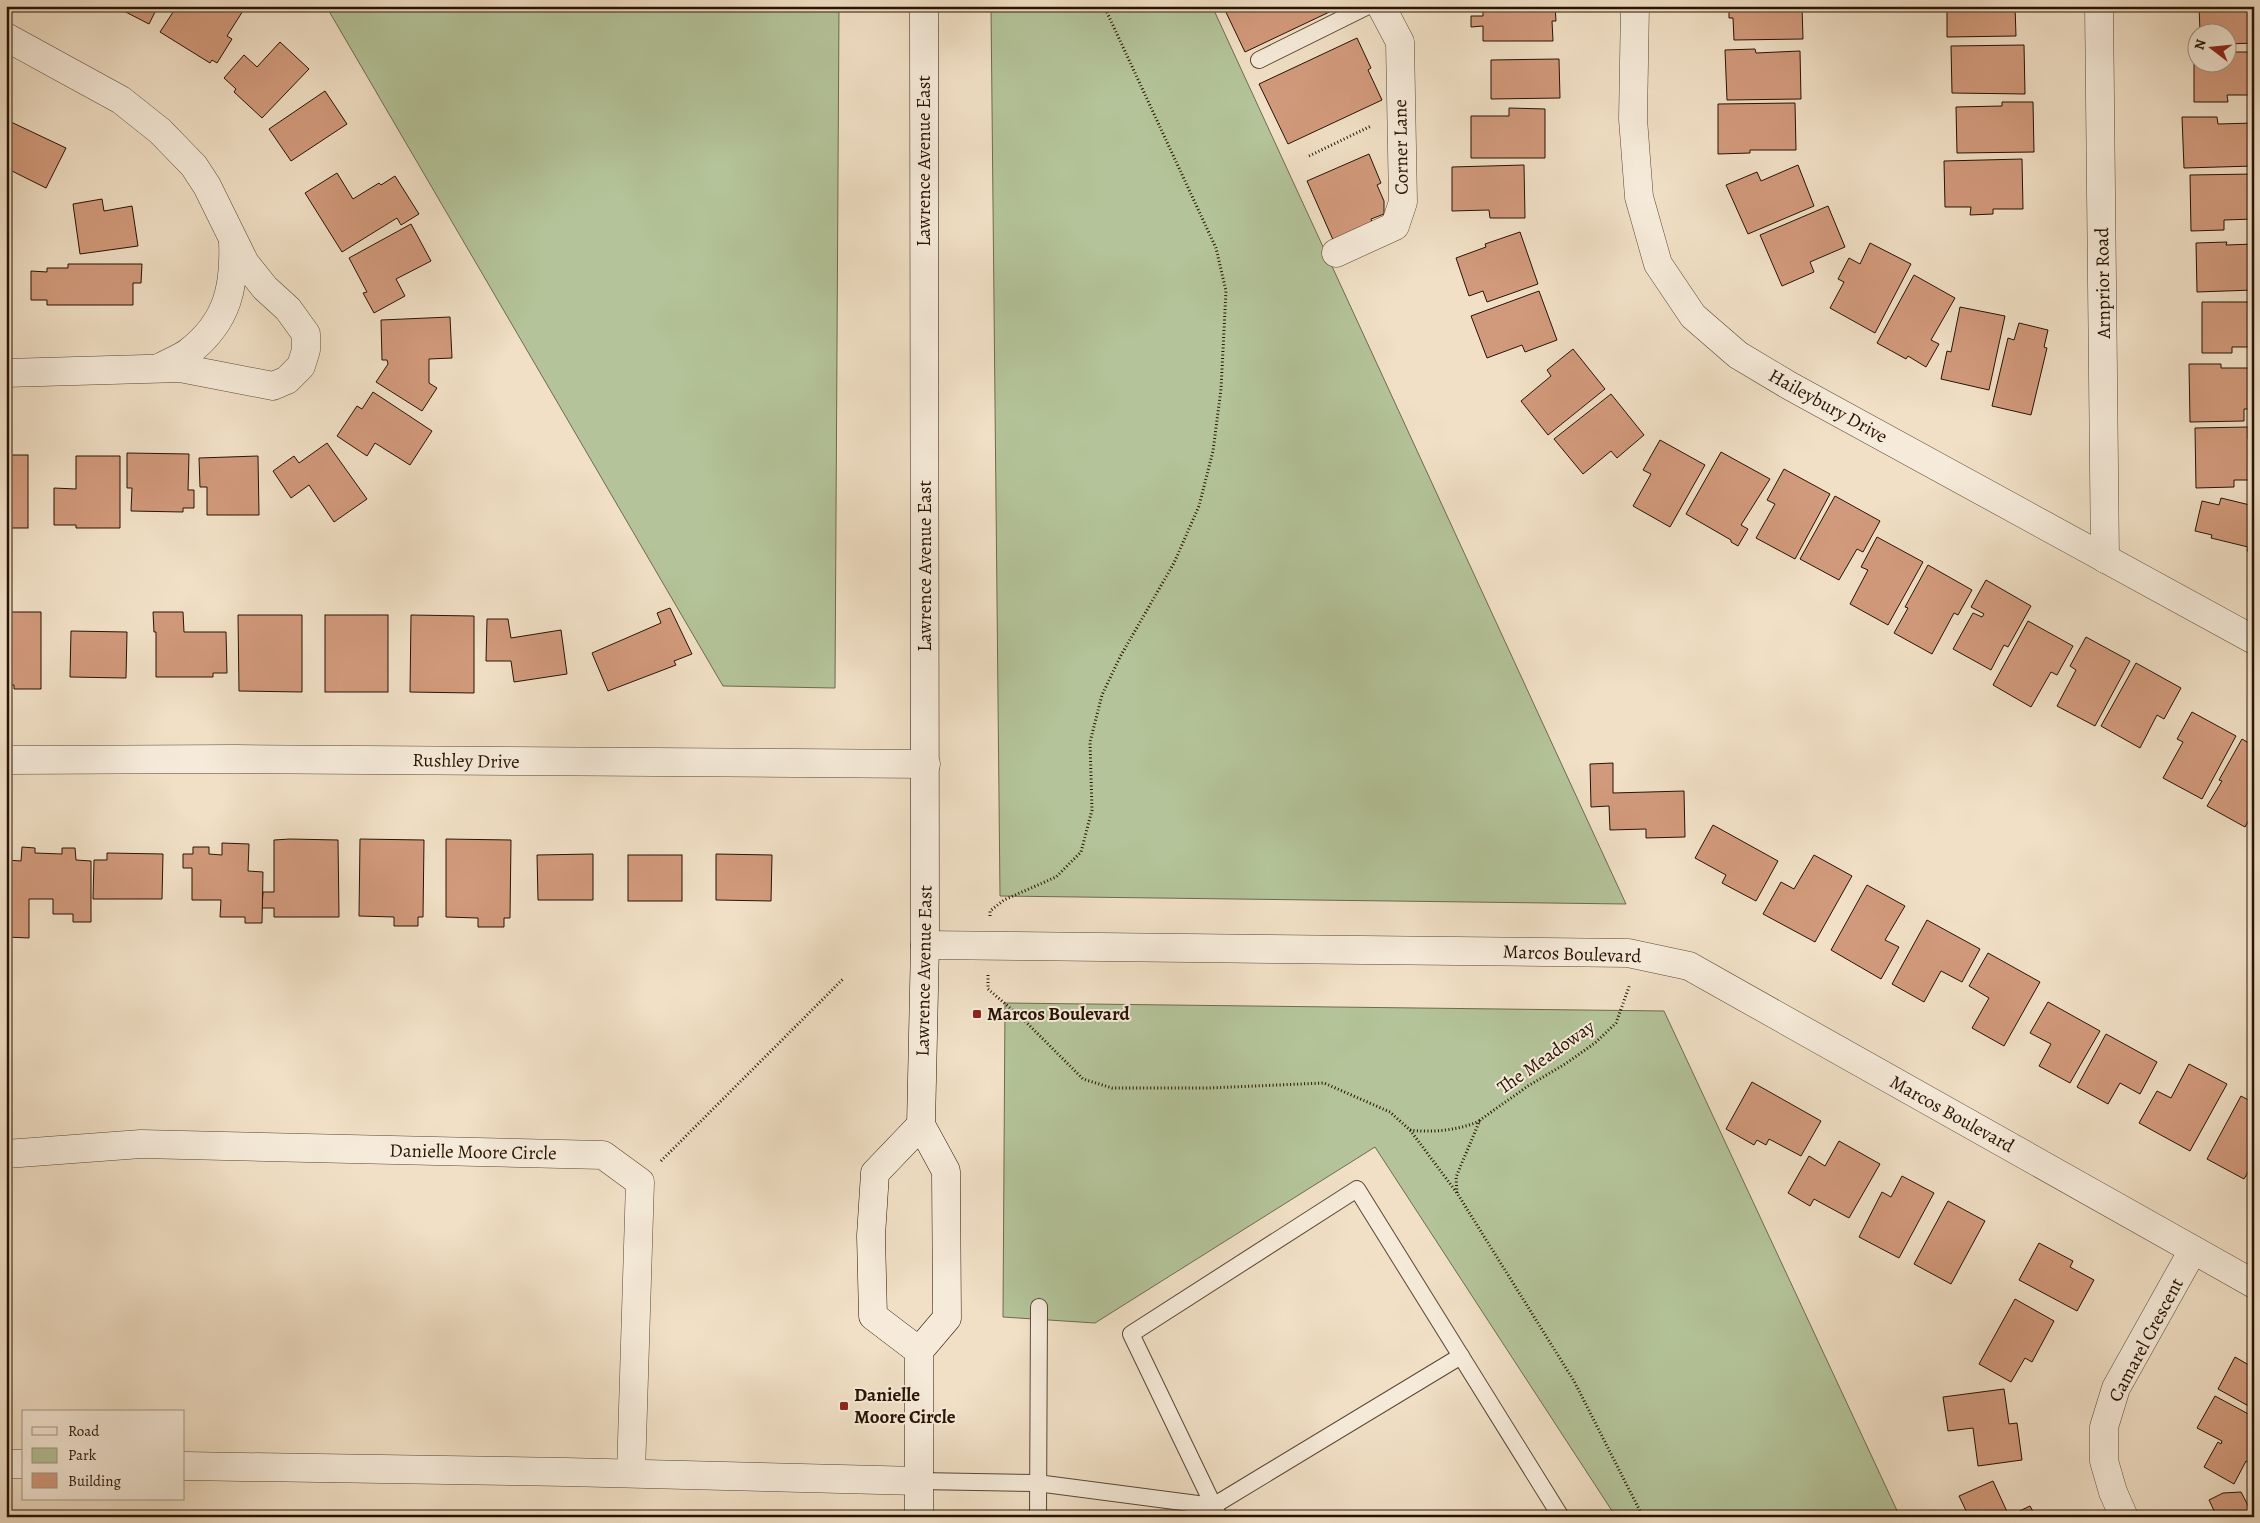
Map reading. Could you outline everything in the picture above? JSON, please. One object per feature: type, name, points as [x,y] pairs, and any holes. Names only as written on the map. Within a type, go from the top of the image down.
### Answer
[{"type":"street","name":"Lawrence Avenue East","points":[[919,1351],[947,1318],[946,1172],[921,1125],[926,945],[924,6]]},
{"type":"street","name":"Corner Lane","points":[[1336,253],[1395,226],[1403,202],[1400,42],[1381,6]]},
{"type":"street","name":"Haileybury Drive","points":[[1635,6],[1633,119],[1639,197],[1658,264],[1693,316],[1738,355],[1790,386],[2254,640]]},
{"type":"street","name":"Arnprior Road","points":[[2099,6],[2105,559]]},
{"type":"street","points":[[6,37],[121,100],[160,131],[194,166],[207,186],[245,263],[265,288],[288,309],[306,334],[306,350],[301,366],[287,380],[273,386],[180,368],[6,373]]},
{"type":"street","points":[[156,369],[189,352],[212,331],[228,303],[234,270],[233,239]]},
{"type":"street","name":"Rushley Drive","points":[[6,760],[236,759],[926,764]]},
{"type":"street","name":"Marcos Boulevard","points":[[926,945],[1628,952],[1689,966],[2254,1284]]},
{"type":"street","points":[[919,1517],[919,1351],[873,1316],[871,1236],[875,1173],[921,1125]]},
{"type":"street","name":"Danielle Moore Circle","points":[[6,1154],[141,1144],[603,1155],[640,1182]]},
{"type":"street","points":[[631,1473],[640,1182]]},
{"type":"street","name":"Camarel Crescent","points":[[2124,1517],[2113,1492],[2104,1461],[2104,1427],[2116,1388],[2193,1250]]},
{"type":"street","points":[[6,1464],[22,1464]]},
{"type":"street","points":[[185,1466],[631,1473],[919,1481]]},
{"type":"lane","points":[[1258,60],[1368,6]]},
{"type":"lane","points":[[1216,1511],[1131,1334],[1358,1189],[1561,1517]]},
{"type":"lane","points":[[1038,1517],[1039,1307]]},
{"type":"lane","points":[[919,1481],[1037,1483],[1216,1511],[1461,1356]]},
{"type":"path","points":[[988,989],[990,911],[1004,900],[1056,878],[1082,852],[1092,810],[1090,742],[1102,695],[1120,657],[1174,564],[1199,506],[1213,451],[1221,389],[1226,291],[1216,248],[1104,6]]},
{"type":"path","points":[[1309,156],[1401,112]]},
{"type":"path","name":"The Meadoway","points":[[1410,1130],[1423,1132],[1465,1127],[1480,1120],[1528,1086],[1595,1043],[1616,1023],[1640,955]]},
{"type":"path","points":[[640,1182],[843,979]]},
{"type":"path","points":[[1457,1193],[1456,1177],[1480,1120]]},
{"type":"green space","points":[[326,6],[839,6],[835,688],[723,686]]},
{"type":"green space","points":[[991,6],[1212,6],[1626,904],[1000,896]]},
{"type":"green space","points":[[1005,1003],[1664,1011],[1900,1517],[1616,1517],[1375,1147],[1095,1323],[1003,1317]]},
{"type":"building","points":[[114,6],[158,6],[149,24]]},
{"type":"building","points":[[177,6],[246,6],[227,36],[232,39],[217,63],[212,60],[210,63],[160,32]]},
{"type":"building","points":[[1223,6],[1342,6],[1245,52]]},
{"type":"building","points":[[1483,6],[1555,6],[1556,21],[1552,21],[1553,41],[1483,41],[1483,26],[1471,27],[1471,16],[1483,16]]},
{"type":"building","points":[[1729,6],[1802,6],[1803,39],[1734,40],[1733,18],[1729,18]]},
{"type":"building","points":[[1947,6],[2015,6],[2016,36],[1947,37]]},
{"type":"building","points":[[2199,6],[2254,6],[2254,43],[2238,44],[2238,22],[2200,22]]},
{"type":"building","points":[[1357,38],[1371,68],[1368,70],[1382,100],[1288,144],[1259,84]]},
{"type":"building","points":[[280,42],[309,69],[262,118],[234,92],[236,89],[224,78],[244,55],[257,67]]},
{"type":"building","points":[[2024,45],[2025,94],[1952,93],[1951,46]]},
{"type":"building","points":[[1755,49],[1756,53],[1800,51],[1801,99],[1727,100],[1725,50]]},
{"type":"building","points":[[2238,52],[2254,52],[2254,95],[2227,95],[2228,102],[2194,102],[2194,72],[2238,72]]},
{"type":"building","points":[[1559,59],[1560,98],[1491,99],[1491,60]]},
{"type":"building","points":[[325,91],[347,124],[291,161],[269,129]]},
{"type":"building","points":[[2002,102],[2033,102],[2034,152],[1957,153],[1956,107],[2002,106]]},
{"type":"building","points":[[1795,103],[1796,150],[1750,150],[1750,153],[1718,154],[1718,104]]},
{"type":"building","points":[[1509,108],[1545,109],[1545,158],[1471,158],[1471,116],[1509,116]]},
{"type":"building","points":[[2182,117],[2217,117],[2218,124],[2254,123],[2254,166],[2184,168]]},
{"type":"building","points":[[11,122],[66,148],[46,188],[6,168],[6,131]]},
{"type":"building","points":[[1369,154],[1381,183],[1377,185],[1384,201],[1384,214],[1371,219],[1373,225],[1334,242],[1307,181]]},
{"type":"building","points":[[2022,159],[2023,209],[1993,209],[1993,214],[1970,215],[1971,207],[1945,207],[1944,161]]},
{"type":"building","points":[[1524,165],[1525,218],[1490,218],[1489,210],[1452,211],[1452,167]]},
{"type":"building","points":[[1798,165],[1814,206],[1748,234],[1726,185],[1757,172],[1761,181]]},
{"type":"building","points":[[337,173],[353,199],[379,183],[381,185],[395,176],[419,214],[401,225],[397,218],[342,252],[305,193]]},
{"type":"building","points":[[2254,174],[2254,219],[2224,220],[2224,230],[2191,231],[2190,175]]},
{"type":"building","points":[[102,199],[104,211],[132,206],[138,246],[80,254],[73,204]]},
{"type":"building","points":[[1828,206],[1845,247],[1810,262],[1814,272],[1782,286],[1760,235]]},
{"type":"building","points":[[411,224],[431,261],[396,279],[405,296],[374,313],[363,293],[367,292],[349,258]]},
{"type":"building","points":[[1520,232],[1538,284],[1487,302],[1483,291],[1469,296],[1456,258],[1486,247],[1485,244]]},
{"type":"building","points":[[2227,242],[2226,245],[2254,244],[2254,290],[2197,292],[2196,243]]},
{"type":"building","points":[[1870,243],[1911,264],[1875,333],[1830,308],[1844,282],[1838,279],[1849,258],[1860,264]]},
{"type":"building","points":[[68,264],[142,264],[141,283],[133,283],[133,305],[47,305],[47,300],[31,300],[31,271],[47,272],[47,268],[68,268]]},
{"type":"building","points":[[1914,275],[1955,298],[1931,340],[1939,344],[1926,367],[1908,356],[1906,359],[1877,343]]},
{"type":"building","points":[[1539,291],[1557,340],[1525,352],[1522,345],[1487,358],[1471,316]]},
{"type":"building","points":[[2202,302],[2254,302],[2254,347],[2232,347],[2232,353],[2202,353]]},
{"type":"building","points":[[1960,307],[2005,316],[1989,390],[1941,379],[1947,351],[1951,352]]},
{"type":"building","points":[[450,317],[452,358],[429,359],[429,383],[437,388],[422,411],[376,382],[388,364],[387,360],[382,360],[381,320]]},
{"type":"building","points":[[2019,323],[2048,330],[2044,347],[2047,348],[2031,415],[1992,406],[2008,338],[2014,340]]},
{"type":"building","points":[[1573,349],[1605,389],[1548,435],[1521,401],[1551,376],[1547,370]]},
{"type":"building","points":[[2189,364],[2221,364],[2221,368],[2254,368],[2254,409],[2244,409],[2244,421],[2190,422]]},
{"type":"building","points":[[373,392],[432,431],[410,465],[375,443],[367,456],[337,436],[357,406],[362,409]]},
{"type":"building","points":[[1611,394],[1644,435],[1617,458],[1611,451],[1583,474],[1554,439]]},
{"type":"building","points":[[2248,427],[2248,439],[2254,439],[2254,480],[2234,480],[2234,487],[2196,488],[2195,428]]},
{"type":"building","points":[[1660,440],[1705,465],[1670,527],[1633,506],[1651,474],[1643,470]]},
{"type":"building","points":[[327,443],[367,499],[334,522],[309,485],[291,498],[273,471],[294,456],[299,463]]},
{"type":"building","points":[[1721,452],[1770,479],[1741,525],[1748,529],[1738,546],[1686,514]]},
{"type":"building","points":[[127,453],[189,454],[188,490],[194,490],[194,508],[183,508],[183,512],[131,511],[132,488],[127,488]]},
{"type":"building","points":[[6,455],[28,455],[28,528],[6,528]]},
{"type":"building","points":[[76,456],[120,456],[120,528],[76,528],[76,525],[54,525],[54,488],[76,489]]},
{"type":"building","points":[[258,456],[259,515],[207,515],[207,487],[200,487],[199,458]]},
{"type":"building","points":[[1784,469],[1830,494],[1795,559],[1756,538],[1775,504],[1767,500]]},
{"type":"building","points":[[1835,496],[1880,521],[1863,552],[1857,549],[1839,580],[1800,559]]},
{"type":"building","points":[[2221,498],[2254,506],[2254,553],[2247,551],[2248,547],[2211,538],[2212,535],[2195,531],[2202,501],[2219,505]]},
{"type":"building","points":[[1877,537],[1923,562],[1888,625],[1850,604],[1868,570],[1861,567]]},
{"type":"building","points":[[1928,565],[1972,590],[1958,615],[1954,613],[1932,654],[1894,633],[1908,608],[1905,607]]},
{"type":"building","points":[[1986,580],[2031,606],[2008,647],[2004,645],[1991,670],[1953,649],[1973,613],[1982,617],[1984,614],[1971,607]]},
{"type":"building","points":[[670,608],[692,654],[674,661],[676,665],[608,691],[592,653],[661,623],[657,613]]},
{"type":"building","points":[[6,612],[41,612],[41,689],[14,689],[14,685],[6,685]]},
{"type":"building","points":[[153,612],[183,612],[184,632],[226,632],[227,673],[213,673],[213,677],[156,677],[156,632],[154,632]]},
{"type":"building","points":[[238,615],[302,615],[302,692],[239,691]]},
{"type":"building","points":[[325,615],[388,615],[388,692],[325,692]]},
{"type":"building","points":[[411,615],[474,616],[474,693],[410,692]]},
{"type":"building","points":[[487,619],[508,619],[511,638],[561,630],[567,674],[514,682],[511,661],[486,661]]},
{"type":"building","points":[[2028,621],[2073,646],[2057,675],[2051,672],[2031,707],[1993,685]]},
{"type":"building","points":[[71,631],[127,632],[126,678],[70,677]]},
{"type":"building","points":[[2086,637],[2130,661],[2095,726],[2057,706],[2076,670],[2070,666]]},
{"type":"building","points":[[2136,663],[2181,688],[2164,719],[2157,715],[2140,748],[2101,726]]},
{"type":"building","points":[[2192,712],[2236,736],[2202,799],[2163,778],[2183,742],[2177,739]]},
{"type":"building","points":[[2242,739],[2254,746],[2254,810],[2245,827],[2207,806],[2222,781],[2219,780]]},
{"type":"building","points":[[1613,763],[1613,793],[1684,791],[1685,837],[1646,838],[1646,829],[1610,830],[1609,806],[1591,807],[1590,764]]},
{"type":"building","points":[[1713,825],[1778,861],[1756,901],[1722,883],[1726,875],[1695,858]]},
{"type":"building","points":[[360,839],[424,840],[423,917],[418,917],[418,926],[394,926],[394,917],[359,916]]},
{"type":"building","points":[[446,839],[511,840],[510,918],[504,918],[504,927],[478,927],[478,918],[446,917]]},
{"type":"building","points":[[274,840],[338,840],[339,917],[274,917],[274,908],[262,908],[263,892],[274,892]]},
{"type":"building","points":[[222,843],[249,844],[248,871],[263,872],[262,923],[245,923],[245,917],[220,917],[221,900],[192,900],[192,868],[183,868],[183,854],[193,854],[193,847],[209,847],[209,854],[222,855]]},
{"type":"building","points":[[22,847],[35,848],[35,853],[62,854],[62,848],[75,848],[76,860],[91,861],[91,922],[73,922],[73,914],[53,914],[53,899],[29,899],[29,938],[6,937],[7,860],[21,861]]},
{"type":"building","points":[[107,853],[163,854],[162,899],[93,899],[94,860],[107,860]]},
{"type":"building","points":[[593,854],[593,900],[538,900],[537,855]]},
{"type":"building","points":[[716,854],[772,855],[771,901],[716,900]]},
{"type":"building","points":[[628,855],[682,855],[682,901],[628,901]]},
{"type":"building","points":[[1814,855],[1852,876],[1815,942],[1763,914],[1781,882],[1794,889]]},
{"type":"building","points":[[1867,885],[1905,906],[1885,940],[1899,947],[1881,979],[1831,950]]},
{"type":"building","points":[[1927,920],[1980,949],[1962,982],[1941,971],[1924,1002],[1892,984]]},
{"type":"building","points":[[1988,953],[2040,982],[2004,1046],[1972,1028],[1989,998],[1969,986]]},
{"type":"building","points":[[2048,1002],[2100,1031],[2070,1083],[2039,1066],[2051,1044],[2030,1033]]},
{"type":"building","points":[[2106,1034],[2157,1062],[2140,1094],[2120,1083],[2108,1104],[2077,1087]]},
{"type":"building","points":[[2189,1064],[2227,1084],[2190,1151],[2139,1123],[2157,1091],[2171,1098]]},
{"type":"building","points":[[1752,1082],[1821,1121],[1801,1156],[1769,1139],[1766,1145],[1757,1140],[1754,1145],[1726,1129]]},
{"type":"building","points":[[2241,1096],[2254,1103],[2254,1162],[2244,1179],[2207,1159]]},
{"type":"building","points":[[1839,1141],[1880,1164],[1849,1218],[1814,1199],[1810,1206],[1788,1193],[1809,1156],[1825,1166]]},
{"type":"building","points":[[1902,1176],[1934,1193],[1899,1258],[1859,1237],[1882,1192],[1891,1197]]},
{"type":"building","points":[[1948,1201],[1985,1221],[1951,1284],[1914,1264]]},
{"type":"building","points":[[2039,1243],[2073,1261],[2070,1267],[2094,1280],[2077,1311],[2019,1280]]},
{"type":"building","points":[[2015,1299],[2054,1321],[2032,1362],[2025,1358],[2011,1382],[1979,1364]]},
{"type":"building","points":[[2235,1357],[2254,1368],[2254,1409],[2218,1389]]},
{"type":"building","points":[[2004,1389],[2009,1424],[2017,1423],[2022,1460],[1978,1466],[1973,1428],[1948,1431],[1943,1397]]},
{"type":"building","points":[[2215,1396],[2254,1417],[2254,1459],[2251,1464],[2246,1461],[2234,1484],[2204,1467],[2218,1442],[2221,1444],[2222,1441],[2197,1428]]},
{"type":"building","points":[[1993,1481],[2009,1516],[2030,1506],[2036,1517],[1969,1517],[1959,1496]]},
{"type":"building","points":[[2241,1492],[2254,1517],[2217,1517],[2209,1500],[2223,1493]]},
{"type":"place","name":"Marcos Boulevard","points":[[977,1014]]},
{"type":"place","name":"Danielle Moore Circle","points":[[844,1406]]}]
